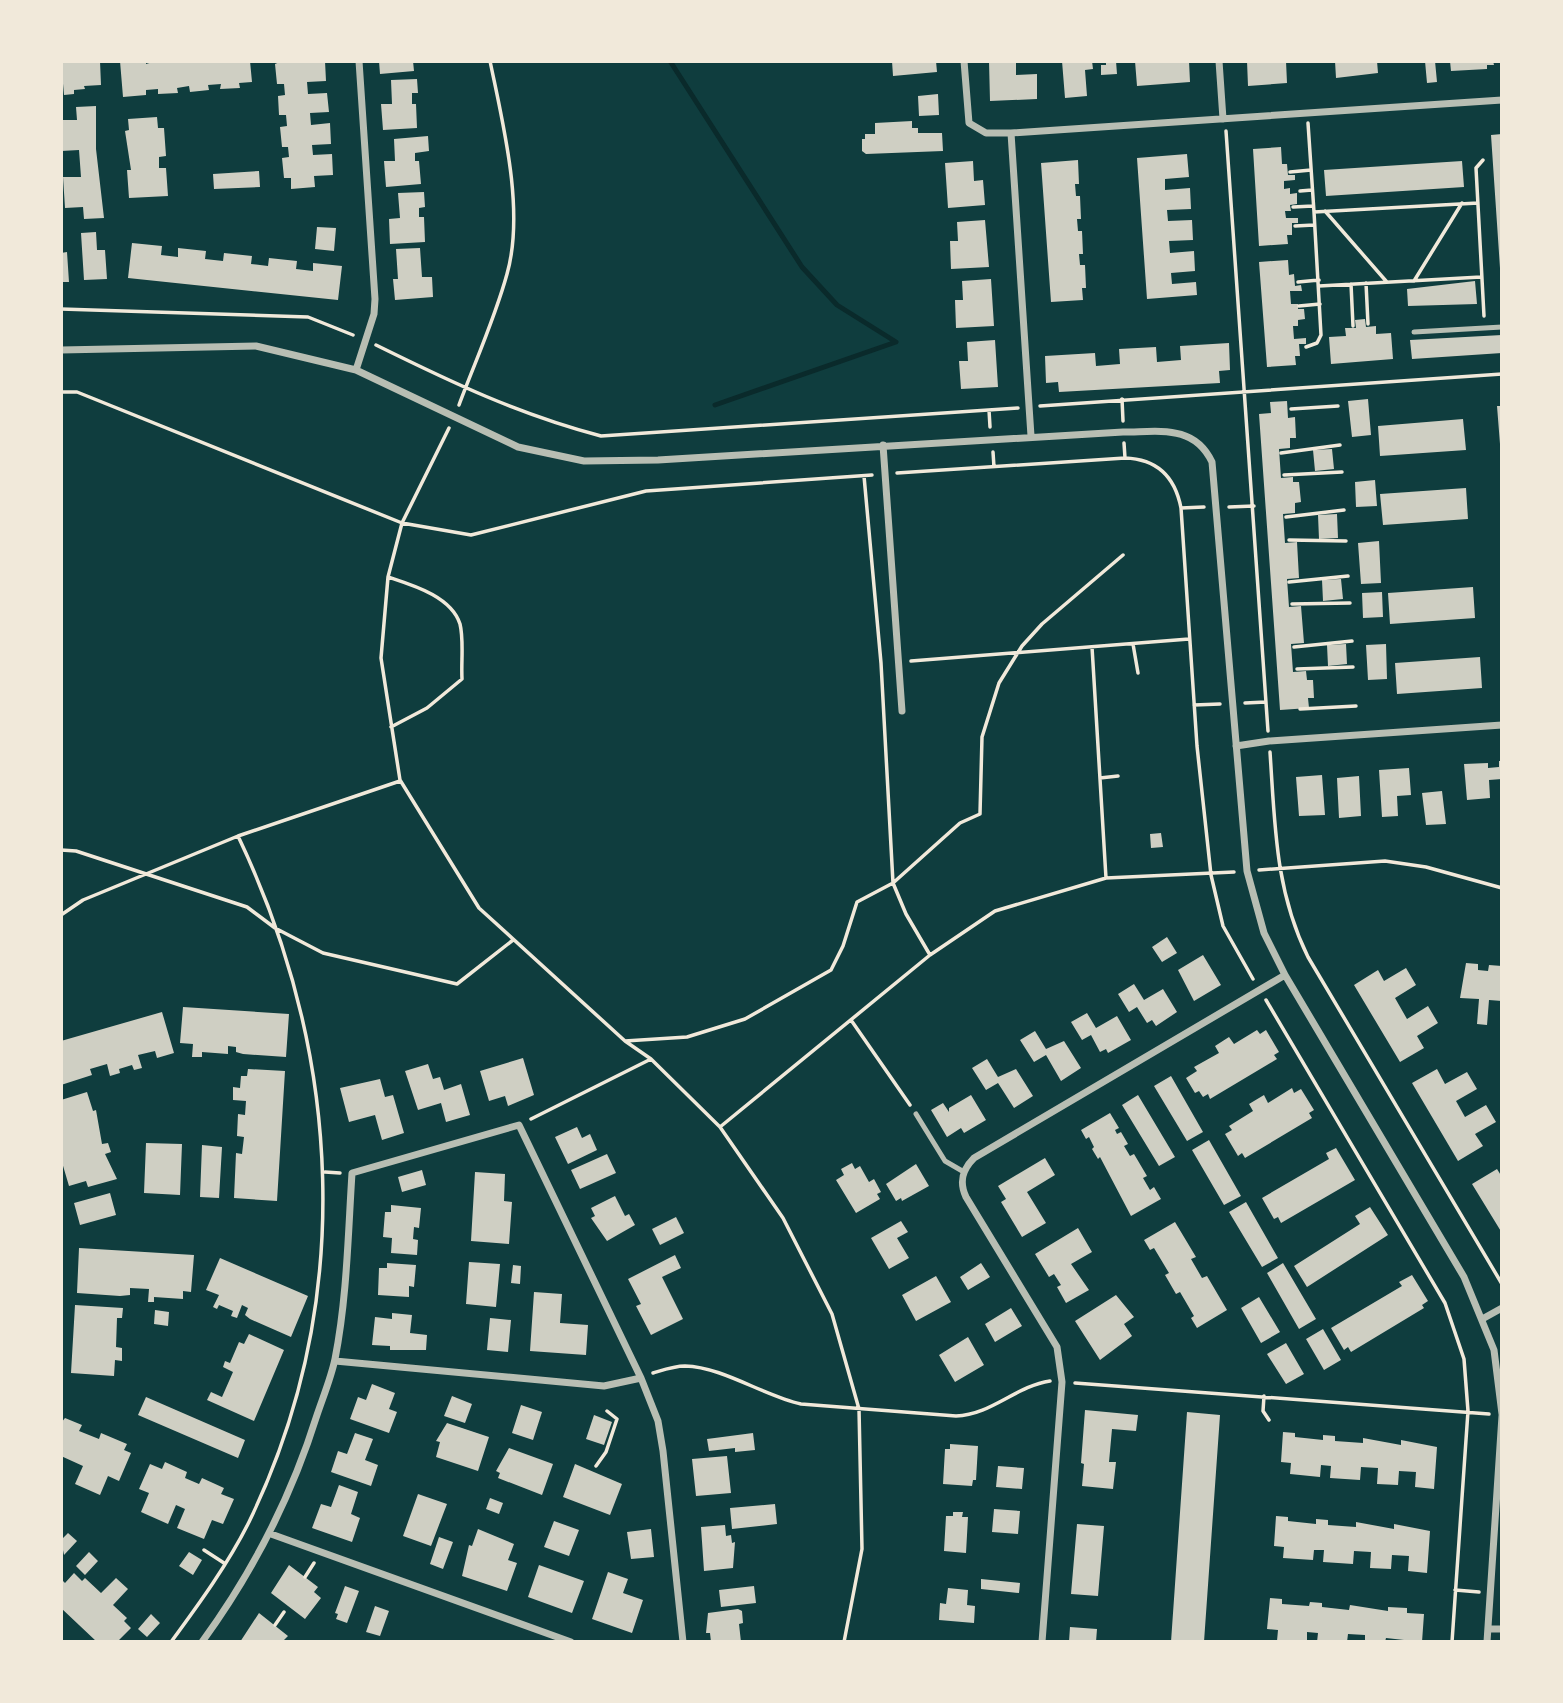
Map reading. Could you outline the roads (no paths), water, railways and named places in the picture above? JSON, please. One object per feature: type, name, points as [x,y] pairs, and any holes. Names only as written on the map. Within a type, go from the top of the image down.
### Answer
[{"type":"street","points":[[356,370],[374,314],[375,299],[359,61]]},
{"type":"street","points":[[964,61],[969,123],[986,133],[1502,100]]},
{"type":"street","points":[[1219,61],[1223,119]]},
{"type":"street","points":[[1011,132],[1031,436]]},
{"type":"street","points":[[61,350],[256,346],[356,370],[517,447],[584,461],[658,460],[1031,436],[1181,432],[1193,437],[1206,449],[1212,462],[1218,507],[1247,871],[1264,933],[1284,975],[1465,1277],[1484,1318],[1494,1350],[1502,1415],[1487,1642]]},
{"type":"street","points":[[883,445],[902,711]]},
{"type":"street","points":[[1236,746],[1269,741],[1502,725]]},
{"type":"street","points":[[1042,1642],[1062,1382],[1057,1347],[966,1197],[961,1180],[974,1158],[1284,975]]},
{"type":"street","points":[[202,1642],[243,1583],[271,1534],[306,1451],[335,1361],[344,1290],[352,1174],[519,1125],[641,1378],[658,1420],[683,1642]]},
{"type":"street","points":[[1484,1318],[1502,1308]]},
{"type":"street","points":[[335,1361],[604,1386],[641,1378]]},
{"type":"street","points":[[271,1534],[571,1642]]},
{"type":"street","points":[[1489,1629],[1502,1629]]},
{"type":"lane","points":[[1414,332],[1502,327]]},
{"type":"lane","points":[[916,1114],[945,1161],[964,1172]]},
{"type":"waterway","points":[[670,61],[802,267],[837,305],[896,342],[715,405]]}]
